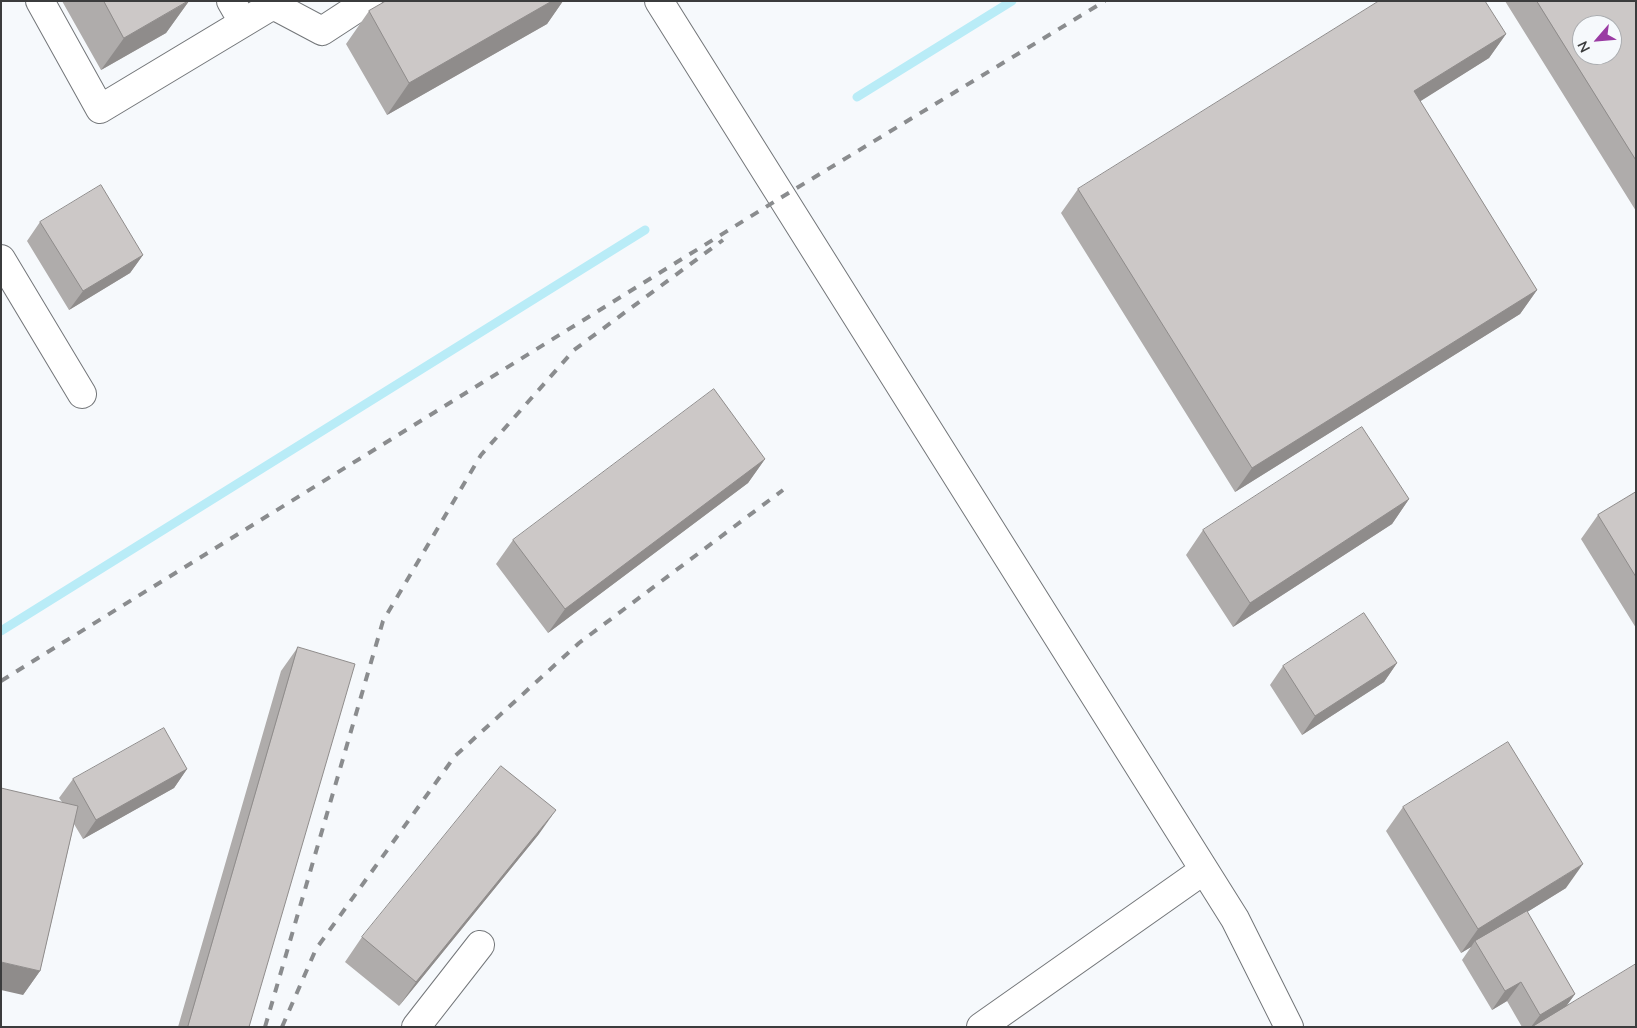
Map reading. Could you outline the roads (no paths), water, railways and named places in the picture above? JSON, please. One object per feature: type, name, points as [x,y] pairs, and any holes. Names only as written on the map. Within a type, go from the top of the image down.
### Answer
[{"type":"street","points":[[40,1],[100,108],[237,12],[273,5],[322,31],[368,1]]},
{"type":"street","points":[[659,1],[1235,919],[1289,1027]]},
{"type":"street","points":[[1,259],[82,394]]},
{"type":"street","points":[[981,1027],[1204,870]]},
{"type":"street","points":[[416,1027],[480,945]]},
{"type":"waterway","points":[[857,97],[1012,1]]},
{"type":"waterway","points":[[1,631],[645,230]]},
{"type":"railway","points":[[1,681],[782,197],[1105,1]]},
{"type":"railway","points":[[265,1027],[383,621],[481,455],[574,350],[723,240]]},
{"type":"railway","points":[[282,1027],[316,949],[455,756],[579,643],[783,490]]}]
